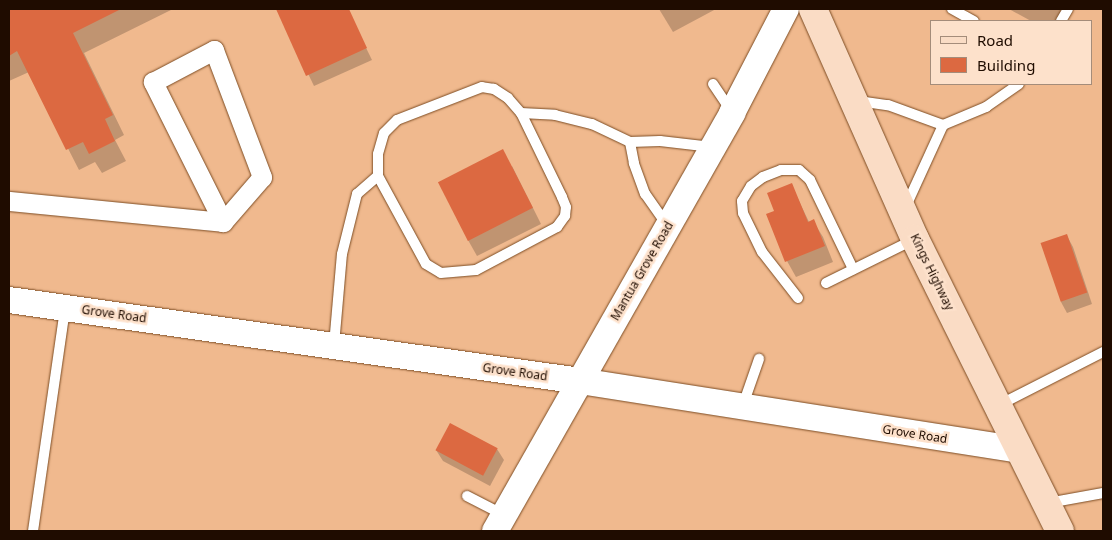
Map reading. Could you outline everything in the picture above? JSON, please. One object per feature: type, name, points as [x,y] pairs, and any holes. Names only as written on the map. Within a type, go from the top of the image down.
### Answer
[{"type":"main road","name":"Mantua Grove Road","points":[[500,523],[732,113],[786,9]]},
{"type":"main road","name":"Kings Highway","points":[[813,9],[916,239],[1060,531]]},
{"type":"main road","name":"Grove Road","points":[[9,300],[580,381],[742,408],[1020,450]]},
{"type":"street","points":[[214,50],[262,176],[223,222],[153,82],[214,50]]},
{"type":"street","points":[[9,201],[223,222]]},
{"type":"lane","points":[[952,9],[972,20]]},
{"type":"lane","points":[[1062,20],[1068,9]]},
{"type":"lane","points":[[713,84],[732,113]]},
{"type":"lane","points":[[904,212],[943,126],[986,107],[1018,85]]},
{"type":"lane","points":[[482,87],[494,89],[508,98],[521,113],[562,197],[566,208],[565,216],[557,226],[476,270],[442,273],[426,264],[378,176],[378,154],[384,133],[397,120],[482,87]]},
{"type":"lane","points":[[855,100],[888,105],[943,126]]},
{"type":"lane","points":[[521,113],[555,115],[592,124],[630,142],[660,141],[713,147]]},
{"type":"lane","points":[[630,142],[634,163],[645,194],[668,226]]},
{"type":"lane","points":[[798,298],[762,252],[743,213],[742,201],[751,186],[763,177],[781,170],[799,170],[810,180],[853,269]]},
{"type":"lane","points":[[334,346],[342,254],[357,194],[378,176]]},
{"type":"lane","points":[[826,283],[916,239]]},
{"type":"lane","points":[[33,531],[66,308]]},
{"type":"lane","points":[[998,406],[1103,352]]},
{"type":"lane","points":[[742,408],[759,359]]},
{"type":"lane","points":[[1046,504],[1103,493]]},
{"type":"lane","points":[[467,496],[500,523]]},
{"type":"building","points":[[9,9],[121,9],[73,33],[113,115],[105,119],[115,141],[89,154],[83,142],[66,150],[17,51],[9,56]]},
{"type":"building","points":[[276,9],[349,9],[367,48],[306,76]]},
{"type":"building","points":[[503,149],[533,208],[468,241],[438,182]]},
{"type":"building","points":[[792,183],[808,222],[814,219],[825,246],[785,262],[766,214],[774,211],[767,193]]},
{"type":"building","points":[[1067,234],[1087,293],[1061,302],[1041,243]]},
{"type":"building","points":[[450,423],[498,448],[483,476],[435,450]]}]
